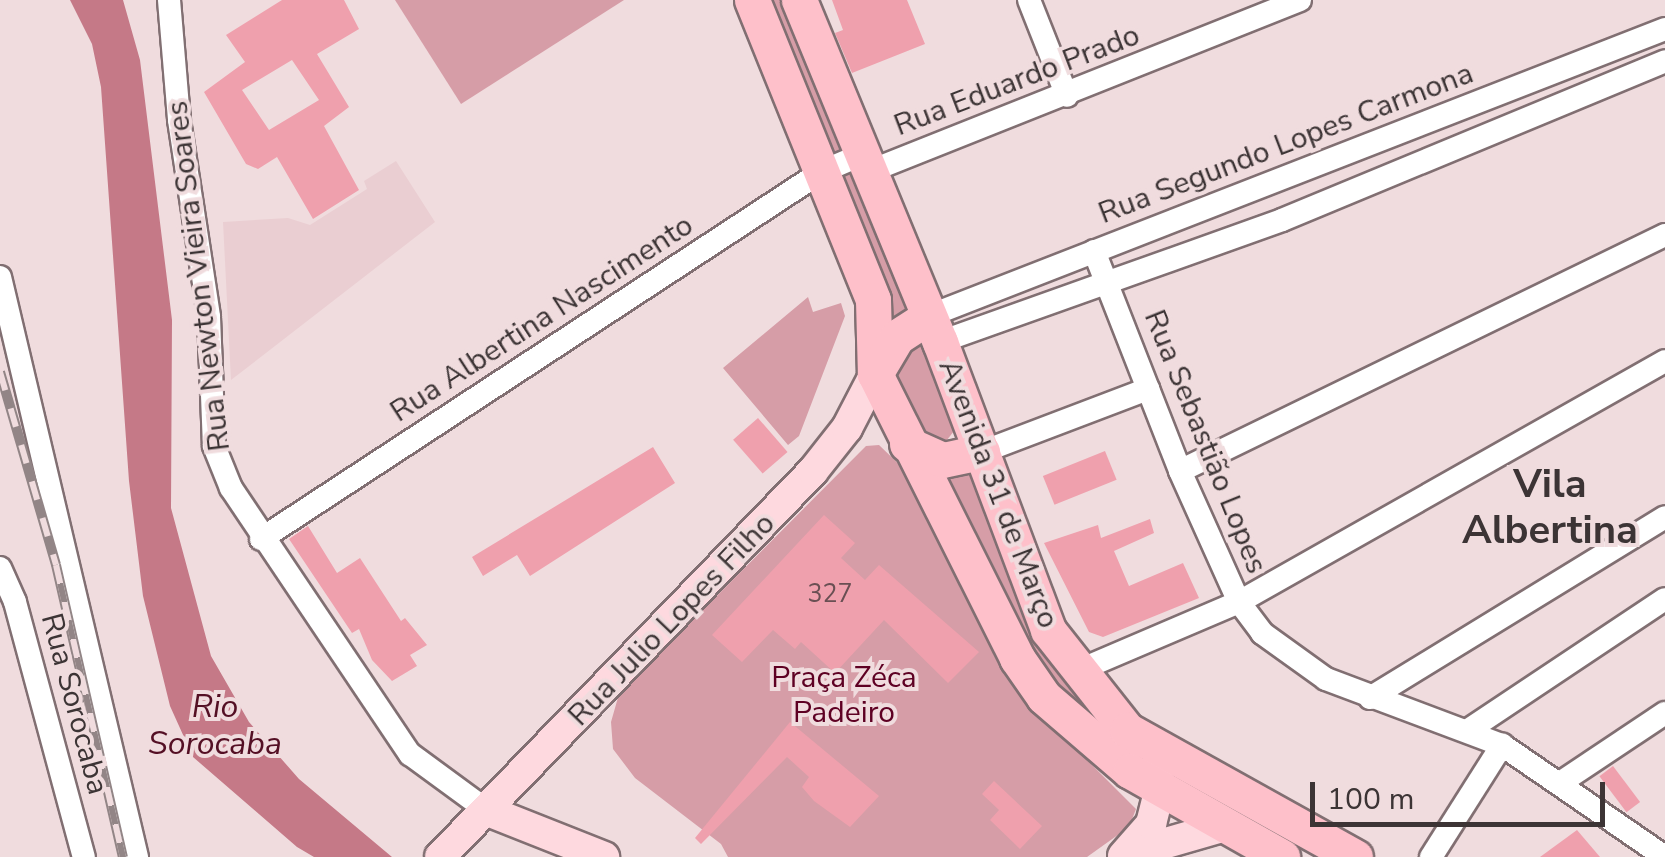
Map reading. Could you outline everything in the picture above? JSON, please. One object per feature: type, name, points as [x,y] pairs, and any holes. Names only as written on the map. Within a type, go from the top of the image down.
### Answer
[{"type":"highway","name":"Avenida 31 de Março","points":[[752,0],[872,300],[876,374],[907,444],[1044,698],[1130,771],[1282,857]]},
{"type":"highway","name":"Avenida 31 de Março","points":[[799,0],[934,329],[1048,630],[1075,672],[1127,730],[1355,857]]},
{"type":"highway","points":[[876,374],[897,337],[934,329]]},
{"type":"highway","points":[[907,444],[943,460],[982,452]]},
{"type":"main road","name":"Rua Julio Lopes Filho","points":[[449,850],[814,470],[847,428],[876,374]]},
{"type":"main road","points":[[1122,856],[1151,824],[1160,788],[1153,745]]},
{"type":"main road","name":"Rua Newton Vieira Soares","points":[[488,811],[604,857]]},
{"type":"main road","points":[[1122,856],[1225,826]]},
{"type":"main road","points":[[449,850],[542,832]]},
{"type":"street","name":"Rua Newton Vieira Soares","points":[[169,0],[178,120],[209,317],[214,446],[260,539],[410,754],[488,811]]},
{"type":"street","points":[[1029,0],[1067,96]]},
{"type":"street","name":"Rua Eduardo Prado","points":[[864,164],[1067,96],[1258,8],[1300,0]]},
{"type":"street","name":"Rua Segundo Lopes Carmona","points":[[934,329],[1094,251],[1665,29]]},
{"type":"street","points":[[934,329],[1108,283],[1282,220],[1665,61]]},
{"type":"street","name":"Rua Albertina Nascimento","points":[[260,539],[821,172],[864,164]]},
{"type":"street","points":[[1180,471],[1665,235]]},
{"type":"street","name":"Rua Sebastião Lopes","points":[[1094,251],[1180,471],[1239,602],[1296,662],[1370,698],[1470,730],[1502,745],[1656,854]]},
{"type":"street","points":[[0,277],[137,857]]},
{"type":"street","points":[[1075,672],[1239,602],[1665,361]]},
{"type":"street","points":[[982,452],[1148,389]]},
{"type":"street","points":[[1370,698],[1665,517]]},
{"type":"street","name":"Rua Sorocaba","points":[[0,568],[15,602],[84,857]]},
{"type":"street","points":[[1470,730],[1665,599]]},
{"type":"street","points":[[1560,783],[1665,713]]},
{"type":"street","points":[[1431,857],[1502,745]]},
{"type":"shaded area","points":[[396,161],[435,222],[231,380],[223,222],[288,218],[310,225],[367,189],[364,181]]},
{"type":"green space","points":[[395,0],[624,0],[461,104]]},
{"type":"green space","points":[[769,0],[782,0],[846,157],[833,161]]},
{"type":"green space","points":[[850,168],[907,308],[882,324],[838,173]]},
{"type":"green space","points":[[808,297],[813,312],[841,303],[845,316],[799,436],[788,445],[723,368]]},
{"type":"green space","points":[[918,337],[954,431],[943,445],[928,443],[894,375],[897,351]]},
{"type":"green space","name":"Praça Zéca Padeiro","points":[[879,445],[908,473],[1045,718],[1136,809],[1129,827],[1087,857],[728,857],[721,844],[635,778],[613,749],[611,722],[619,694],[866,446]]},
{"type":"green space","points":[[974,463],[1133,747],[1042,680],[927,468]]},
{"type":"water","name":"Rio Sorocaba","points":[[70,0],[123,0],[140,60],[172,320],[171,508],[211,656],[249,722],[299,779],[392,857],[314,857],[297,847],[193,757],[170,706],[143,596],[129,481],[101,87],[92,44]]},
{"type":"building","points":[[282,0],[344,0],[359,29],[317,54],[349,107],[324,126],[359,190],[313,219],[277,157],[258,169],[246,164],[204,92],[245,62],[226,35]],"holes":[[[292,60],[319,100],[269,130],[242,90]]]},
{"type":"building","points":[[832,0],[907,0],[925,44],[852,73],[835,33],[843,30]]},
{"type":"building","points":[[758,418],[788,452],[763,474],[733,440]]},
{"type":"building","points":[[653,447],[675,483],[530,576],[517,555],[483,576],[472,557]]},
{"type":"building","points":[[1105,451],[1117,480],[1054,505],[1043,476]]},
{"type":"building","points":[[824,515],[855,543],[841,558],[865,580],[879,565],[979,652],[948,683],[884,620],[835,673],[801,642],[795,649],[773,630],[742,662],[712,635]]},
{"type":"building","points":[[1150,519],[1154,533],[1114,551],[1129,586],[1183,563],[1199,598],[1103,637],[1089,632],[1044,543],[1098,525],[1101,538]]},
{"type":"building","points":[[308,526],[337,573],[360,558],[401,621],[405,618],[427,645],[410,655],[417,666],[392,681],[372,660],[359,629],[352,633],[289,539]]},
{"type":"building","points":[[790,722],[879,796],[850,827],[814,801],[802,787],[809,777],[787,757],[701,844],[695,838]]},
{"type":"building","points":[[1613,766],[1640,802],[1627,812],[1599,776]]},
{"type":"building","points":[[994,781],[1042,826],[1020,849],[990,820],[999,810],[982,794]]},
{"type":"building","points":[[1577,830],[1600,857],[1540,857]]},
{"type":"railway","points":[[0,372],[56,565],[123,857]]},
{"type":"district","name":"Vila Albertina","points":[[1550,507]]}]
